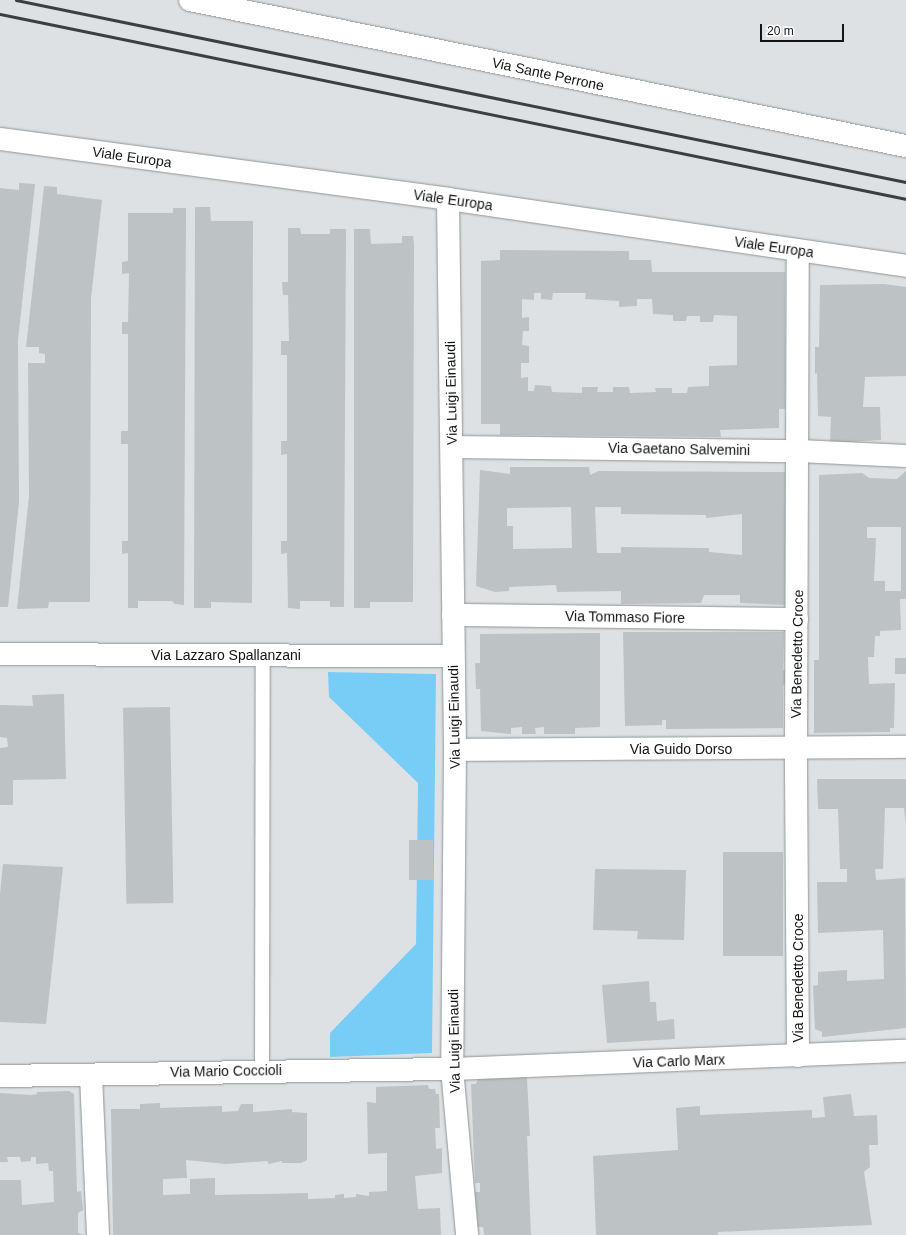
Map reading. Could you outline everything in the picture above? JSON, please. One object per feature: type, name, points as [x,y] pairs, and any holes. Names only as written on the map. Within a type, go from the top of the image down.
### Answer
[{"type":"street","name":"Via Sante Perrone","points":[[190,0],[906,146]]},
{"type":"street","name":"Viale Europa","points":[[0,139],[448,199],[906,266]]},
{"type":"street","name":"Via Luigi Einaudi","points":[[448,199],[455,750],[452,1069],[467,1235]]},
{"type":"street","name":"Via Benedetto Croce","points":[[798,251],[799,451],[796,748],[798,1056]]},
{"type":"street","name":"Via Gaetano Salvemini","points":[[452,447],[799,451],[906,456]]},
{"type":"street","name":"Via Tommaso Fiore","points":[[453,615],[797,619]]},
{"type":"street","name":"Via Lazzaro Spallanzani","points":[[0,654],[453,656]]},
{"type":"street","name":"Via Guido Dorso","points":[[455,750],[906,747]]},
{"type":"street","name":"Via Carlo Marx","points":[[452,1069],[906,1051]]},
{"type":"street","name":"Via Mario Coccioli","points":[[0,1076],[262,1070],[452,1069]]},
{"type":"street","points":[[90,1075],[98,1235]]},
{"type":"lane","points":[[262,1070],[264,655]]},
{"type":"shaded area","points":[[328,672],[436,674],[432,1053],[330,1057],[330,1033],[416,944],[418,783],[329,697]]},
{"type":"building","points":[[19,183],[35,184],[18,340],[19,502],[8,607],[0,607],[0,188],[19,190]]},
{"type":"building","points":[[44,186],[57,187],[57,194],[102,200],[91,298],[90,602],[49,602],[48,608],[17,609],[29,496],[28,363],[45,363],[45,354],[39,353],[39,347],[26,347]]},
{"type":"building","points":[[195,207],[210,207],[211,221],[253,221],[252,603],[211,602],[211,608],[194,608]]},
{"type":"building","points":[[173,208],[186,208],[184,605],[175,604],[172,601],[138,601],[138,608],[128,608],[128,553],[122,554],[122,541],[128,541],[128,444],[121,444],[121,431],[128,431],[128,334],[122,334],[122,322],[128,322],[129,273],[122,274],[122,262],[128,261],[128,213],[173,213]]},
{"type":"building","points":[[288,228],[300,228],[301,234],[330,234],[330,229],[346,229],[344,607],[330,607],[330,601],[300,601],[300,609],[288,608],[287,553],[281,554],[281,541],[287,541],[287,454],[281,455],[281,441],[287,441],[287,355],[281,355],[281,341],[289,341],[288,295],[283,295],[282,282],[288,282]]},
{"type":"building","points":[[354,229],[370,229],[371,244],[402,243],[402,236],[413,236],[414,244],[413,602],[370,602],[370,608],[354,608]]},
{"type":"building","points":[[500,250],[629,251],[629,260],[651,260],[652,272],[785,272],[785,409],[779,409],[779,428],[720,430],[721,437],[500,435],[500,424],[481,424],[481,261],[500,260]],"holes":[[[534,293],[541,293],[541,299],[552,300],[553,293],[586,293],[585,299],[619,301],[619,307],[637,306],[637,299],[652,299],[653,314],[673,315],[673,321],[686,321],[687,316],[700,316],[700,322],[713,322],[714,315],[737,316],[737,365],[709,366],[709,386],[688,387],[687,393],[672,393],[672,388],[655,388],[656,392],[630,393],[629,387],[613,387],[613,392],[597,392],[598,387],[582,387],[582,393],[552,392],[551,386],[535,385],[534,391],[528,391],[528,377],[521,378],[521,363],[529,363],[529,346],[522,345],[523,331],[529,331],[529,317],[522,318],[522,299],[534,300]]]},
{"type":"building","points":[[884,284],[906,287],[906,376],[865,377],[863,407],[880,407],[881,440],[830,443],[831,417],[818,416],[817,373],[815,374],[815,347],[819,347],[820,285]]},
{"type":"building","points":[[510,467],[589,467],[590,475],[599,471],[785,472],[785,605],[740,603],[740,595],[704,595],[701,603],[621,604],[621,591],[557,592],[556,585],[509,587],[509,591],[495,592],[476,586],[480,470],[510,474]],"holes":[[[571,507],[572,548],[513,549],[513,526],[507,526],[507,508]],[[595,507],[621,507],[621,514],[706,515],[706,518],[742,514],[742,555],[709,552],[709,548],[621,547],[621,553],[597,553]]]},
{"type":"building","points":[[906,471],[906,599],[900,599],[901,630],[880,631],[880,636],[875,636],[874,657],[868,657],[869,684],[895,683],[894,728],[890,728],[890,732],[814,733],[814,660],[819,660],[819,475],[862,473],[869,478],[897,479]],"holes":[[[867,527],[901,527],[901,591],[885,591],[885,581],[874,581],[876,538],[867,538]]]},
{"type":"building","points":[[623,632],[784,632],[783,670],[786,670],[786,684],[783,685],[783,728],[666,729],[666,720],[662,720],[662,725],[625,726]]},
{"type":"building","points":[[600,633],[600,727],[575,728],[575,734],[544,734],[544,727],[535,728],[536,734],[522,734],[522,727],[511,728],[511,734],[481,731],[480,689],[476,689],[475,663],[480,663],[480,634]]},
{"type":"building","points":[[895,658],[906,658],[906,674],[895,674]]},
{"type":"building","points":[[64,694],[66,779],[13,780],[13,805],[0,805],[0,748],[8,747],[7,738],[0,737],[0,705],[33,706],[32,695]]},
{"type":"building","points":[[170,707],[173,903],[126,904],[123,708]]},
{"type":"building","points":[[817,779],[906,779],[906,824],[904,808],[885,808],[883,869],[875,869],[876,880],[905,878],[906,1028],[822,1037],[822,1032],[815,1029],[813,986],[818,985],[818,972],[847,970],[847,981],[884,979],[883,930],[818,933],[817,882],[847,882],[847,869],[840,869],[838,809],[818,809]]},
{"type":"building","points":[[409,840],[433,840],[433,880],[409,880]]},
{"type":"building","points":[[723,852],[783,852],[783,956],[723,956]]},
{"type":"building","points":[[3,864],[63,867],[46,1024],[0,1022],[0,894]]},
{"type":"building","points":[[595,869],[686,870],[684,940],[637,939],[638,931],[593,930]]},
{"type":"building","points":[[649,981],[650,1002],[656,1002],[657,1021],[674,1019],[675,1039],[607,1043],[602,985]]},
{"type":"building","points":[[524,1075],[527,1078],[530,1136],[527,1136],[531,1235],[484,1235],[483,1227],[478,1227],[475,1192],[480,1192],[480,1183],[475,1183],[471,1084],[476,1084],[479,1076]]},
{"type":"building","points":[[428,1085],[429,1089],[435,1089],[436,1094],[439,1094],[440,1128],[435,1128],[436,1149],[442,1148],[442,1173],[415,1176],[418,1209],[440,1208],[441,1235],[113,1235],[111,1109],[140,1109],[140,1104],[160,1103],[160,1108],[222,1106],[222,1112],[238,1111],[241,1104],[253,1104],[253,1112],[292,1109],[292,1112],[307,1113],[307,1160],[301,1163],[282,1163],[282,1161],[269,1164],[267,1161],[226,1164],[186,1160],[187,1178],[163,1179],[163,1195],[190,1194],[190,1179],[215,1178],[215,1195],[308,1193],[308,1199],[335,1198],[335,1195],[344,1194],[344,1198],[356,1197],[356,1194],[369,1196],[369,1192],[387,1191],[387,1153],[368,1154],[367,1102],[376,1103],[376,1087]]},
{"type":"building","points":[[69,1091],[74,1094],[77,1192],[81,1191],[83,1210],[78,1213],[78,1233],[85,1235],[0,1235],[0,1180],[21,1180],[22,1205],[54,1202],[53,1171],[49,1171],[48,1163],[36,1164],[36,1157],[31,1157],[31,1161],[21,1162],[20,1157],[7,1157],[8,1162],[0,1162],[0,1093],[31,1095],[37,1094],[37,1092]]},
{"type":"building","points":[[851,1094],[854,1116],[877,1115],[878,1145],[869,1145],[870,1167],[864,1172],[872,1225],[718,1232],[718,1235],[596,1235],[593,1156],[678,1150],[676,1108],[700,1106],[700,1115],[812,1110],[812,1118],[825,1117],[823,1097]]},
{"type":"railway","points":[[16,0],[906,182]]},
{"type":"railway","points":[[0,14],[906,199]]}]
